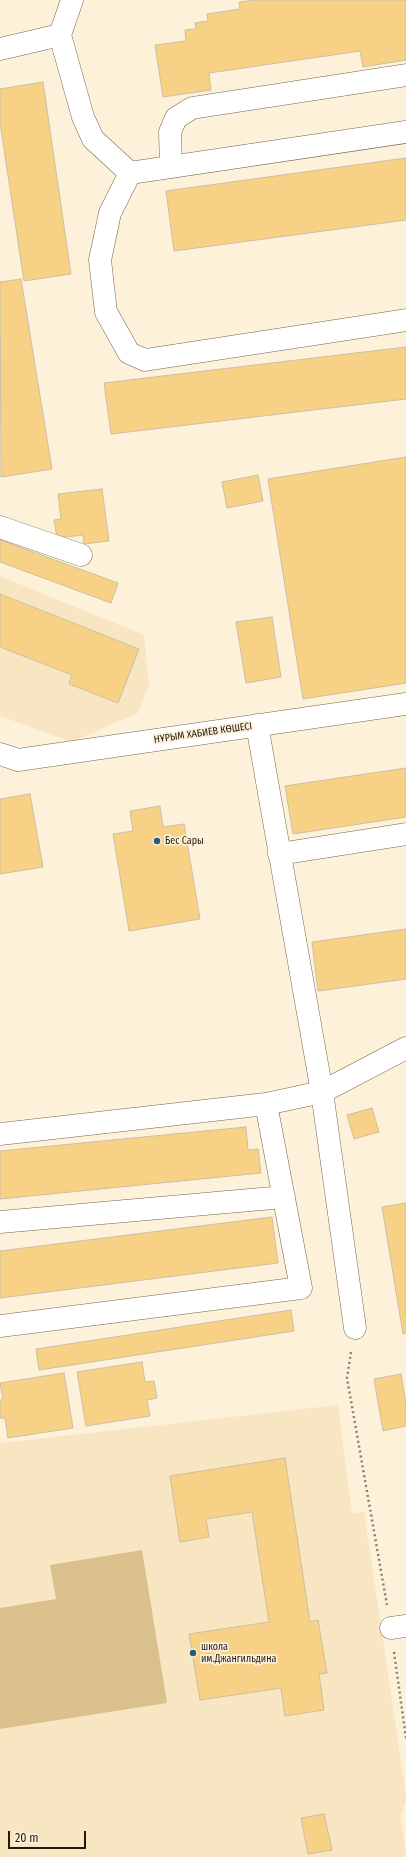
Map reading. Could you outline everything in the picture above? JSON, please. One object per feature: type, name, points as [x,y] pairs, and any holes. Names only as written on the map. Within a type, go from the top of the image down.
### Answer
[{"type":"street","points":[[72,0],[60,35],[83,117],[93,139],[130,173]]},
{"type":"street","points":[[0,49],[60,35]]},
{"type":"street","points":[[171,167],[170,132],[176,118],[192,108],[406,75]]},
{"type":"street","points":[[130,173],[406,132]]},
{"type":"street","points":[[130,173],[110,212],[100,260],[106,312],[130,353],[145,360],[406,320]]},
{"type":"street","points":[[0,527],[81,555]]},
{"type":"street","name":"НҰРЫМ ХАБИЕВ КӨШЕСІ","points":[[0,754],[18,760],[406,704]]},
{"type":"street","points":[[257,725],[322,1092],[355,1328]]},
{"type":"street","points":[[279,854],[406,834]]},
{"type":"street","points":[[0,1134],[266,1104],[322,1092],[406,1048]]},
{"type":"street","points":[[0,1326],[301,1288],[266,1104]]},
{"type":"street","points":[[0,1222],[284,1197]]},
{"type":"path","points":[[355,1328],[347,1378],[398,1627],[406,1738]]},
{"type":"shaded area","points":[[0,576],[144,635],[149,685],[138,713],[72,742],[0,716]]},
{"type":"shaded area","name":"школа им.Джангильдина","points":[[338,1405],[352,1513],[364,1512],[406,1794],[406,1801],[401,1815],[406,1857],[0,1857],[0,1443]]},
{"type":"shaded area","points":[[142,1550],[167,1703],[0,1729],[0,1608],[56,1599],[50,1565]]},
{"type":"building","points":[[255,0],[406,0],[406,60],[363,67],[360,51],[209,73],[211,90],[163,97],[155,45],[186,41],[185,30],[196,29],[195,23],[208,21],[207,14],[240,9],[239,2]]},
{"type":"building","points":[[43,82],[71,274],[24,281],[0,123],[0,89]]},
{"type":"building","points":[[406,158],[406,220],[174,251],[166,191]]},
{"type":"building","points":[[21,279],[52,469],[1,477],[0,282]]},
{"type":"building","points":[[406,347],[406,399],[111,434],[104,383]]},
{"type":"building","points":[[406,457],[406,683],[303,699],[268,479]]},
{"type":"building","points":[[258,475],[263,501],[227,508],[222,482]]},
{"type":"building","points":[[102,489],[109,541],[84,544],[83,535],[57,538],[54,520],[61,519],[58,494]]},
{"type":"building","points":[[0,540],[118,583],[111,603],[0,562]]},
{"type":"building","points":[[0,594],[139,649],[118,703],[69,684],[72,675],[0,647]]},
{"type":"building","points":[[272,617],[281,677],[246,683],[236,622]]},
{"type":"building","points":[[406,768],[406,817],[293,834],[285,786]]},
{"type":"building","points":[[30,794],[43,867],[0,874],[0,799]]},
{"type":"building","points":[[160,806],[163,827],[184,824],[200,919],[129,931],[113,834],[133,831],[130,811]]},
{"type":"building","points":[[406,929],[406,979],[318,991],[312,942]]},
{"type":"building","points":[[372,1108],[379,1132],[354,1139],[347,1115]]},
{"type":"building","points":[[246,1127],[248,1150],[258,1149],[261,1173],[0,1199],[0,1151]]},
{"type":"building","points":[[406,1203],[406,1333],[403,1334],[382,1207]]},
{"type":"building","points":[[272,1217],[278,1263],[0,1298],[0,1251]]},
{"type":"building","points":[[291,1310],[294,1331],[39,1370],[36,1349]]},
{"type":"building","points":[[142,1362],[145,1382],[154,1381],[157,1398],[147,1400],[150,1416],[86,1426],[77,1372]]},
{"type":"building","points":[[64,1373],[73,1428],[8,1438],[5,1418],[0,1418],[0,1400],[3,1400],[0,1383]]},
{"type":"building","points":[[401,1374],[406,1404],[406,1426],[383,1431],[374,1379]]},
{"type":"building","points":[[285,1458],[310,1622],[318,1620],[327,1673],[319,1674],[324,1710],[285,1716],[281,1688],[200,1700],[189,1634],[269,1622],[252,1512],[206,1519],[209,1537],[180,1542],[170,1476]]},
{"type":"building","points":[[324,1814],[332,1850],[308,1854],[301,1818]]},
{"type":"place","name":"Бес Сары","points":[[157,841]]},
{"type":"place","name":"школа им.Джангильдина","points":[[193,1653]]}]
